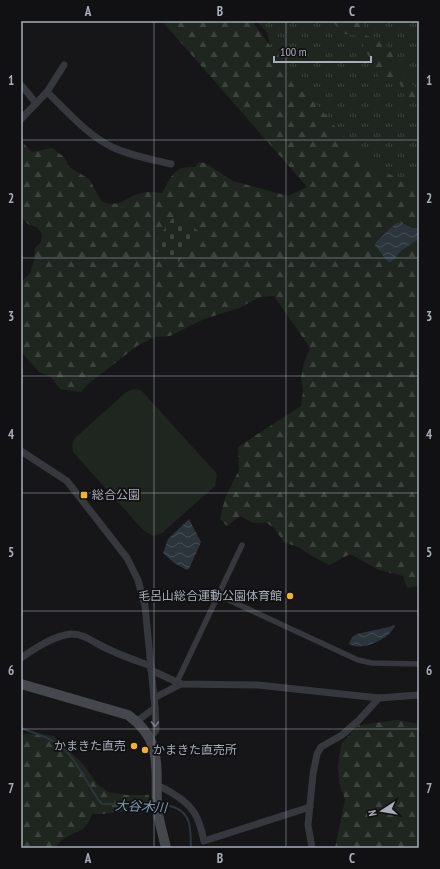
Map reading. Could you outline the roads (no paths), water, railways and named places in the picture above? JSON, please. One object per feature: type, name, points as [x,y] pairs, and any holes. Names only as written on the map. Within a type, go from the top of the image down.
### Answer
[{"type":"main road","points":[[21,684],[128,715],[137,721],[145,731],[156,756],[157,803],[166,848]]},
{"type":"street","points":[[21,119],[47,92],[64,65]]},
{"type":"street","points":[[21,84],[36,103]]},
{"type":"street","points":[[47,92],[86,130],[111,147],[127,153],[171,164]]},
{"type":"street","points":[[21,451],[67,481],[127,558],[138,580],[143,594],[146,614],[155,708],[156,730],[149,739]]},
{"type":"street","points":[[154,698],[179,683],[218,595],[242,546]]},
{"type":"street","points":[[218,595],[358,660],[372,663],[419,664]]},
{"type":"street","points":[[21,658],[36,647],[72,634],[82,636],[151,668],[179,683],[258,685],[379,698],[419,695]]},
{"type":"street","points":[[312,848],[308,825],[315,762],[321,747],[342,735],[358,721],[379,698]]},
{"type":"street","points":[[137,721],[155,708]]},
{"type":"street","points":[[157,786],[160,786],[177,796],[191,807],[198,818],[204,842],[310,807]]},
{"type":"water","points":[[398,223],[402,223],[412,228],[419,228],[419,239],[402,250],[391,262],[388,262],[375,245],[377,241]]},
{"type":"water","points":[[189,519],[201,542],[189,569],[187,570],[174,563],[163,553],[168,539]]},
{"type":"water","points":[[395,625],[388,635],[375,643],[361,646],[349,644],[352,637],[357,634]]},
{"type":"waterway","name":"大谷木川","points":[[21,728],[49,739],[65,750],[71,756],[102,804],[154,804]]},
{"type":"waterway","name":"大谷木川","points":[[160,804],[176,808],[185,815],[190,825],[191,848]]},
{"type":"place","name":"総合公園","points":[[84,495]]},
{"type":"place","name":"毛呂山総合運動公園体育館","points":[[290,596]]},
{"type":"place","name":"かまきた直売","points":[[134,746]]},
{"type":"place","name":"かまきた直売所","points":[[145,750]]}]
